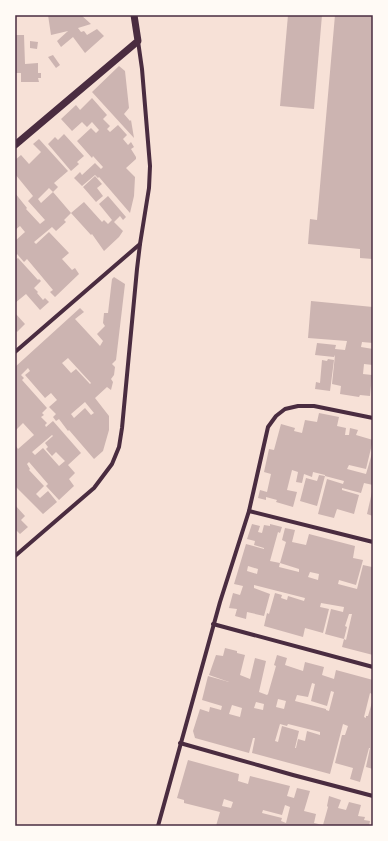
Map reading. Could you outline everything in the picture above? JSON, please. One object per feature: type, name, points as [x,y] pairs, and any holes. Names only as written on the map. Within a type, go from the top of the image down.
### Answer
[{"type":"street","points":[[15,556],[94,488],[112,464],[119,447],[123,420],[140,244],[149,188],[150,166],[142,69],[134,15]]},
{"type":"street","points":[[15,146],[138,41]]},
{"type":"street","points":[[15,352],[140,244]]},
{"type":"street","points":[[158,826],[213,624],[249,511],[268,427],[280,412],[285,409],[298,406],[314,406],[373,418]]},
{"type":"street","points":[[249,511],[373,542]]},
{"type":"street","points":[[213,624],[373,667]]},
{"type":"street","points":[[180,743],[373,796]]},
{"type":"building","points":[[48,15],[81,15],[91,24],[78,28],[81,32],[84,31],[87,35],[97,29],[104,36],[85,53],[73,37],[61,47],[57,41],[68,31],[51,35]]},
{"type":"building","points":[[288,15],[322,15],[314,109],[280,106]]},
{"type":"building","points":[[335,15],[373,15],[373,259],[360,258],[360,249],[308,244],[310,219],[317,220]]},
{"type":"building","points":[[15,35],[24,35],[25,64],[38,63],[38,73],[41,73],[41,78],[38,78],[39,82],[21,82],[21,73],[15,73]]},
{"type":"building","points":[[30,41],[38,42],[37,49],[30,48]]},
{"type":"building","points":[[53,55],[60,65],[56,68],[48,57]]},
{"type":"building","points":[[119,66],[125,71],[129,108],[124,114],[130,121],[131,120],[134,138],[92,92]]},
{"type":"building","points":[[92,98],[107,115],[103,119],[110,126],[107,129],[110,132],[118,125],[127,135],[123,139],[128,145],[131,142],[134,147],[131,149],[136,159],[126,168],[135,177],[134,196],[130,213],[99,177],[98,178],[95,175],[82,186],[74,178],[80,172],[82,175],[95,163],[101,169],[103,167],[93,156],[92,158],[77,141],[91,128],[96,133],[99,130],[92,122],[87,127],[82,122],[72,131],[61,119],[76,105],[80,110]]},
{"type":"building","points":[[64,134],[84,156],[77,162],[79,164],[71,171],[48,144],[55,137],[58,140]]},
{"type":"building","points":[[39,139],[68,171],[54,183],[58,187],[53,192],[71,213],[64,220],[66,222],[56,231],[52,227],[34,242],[36,244],[49,232],[69,253],[62,259],[72,270],[75,268],[79,274],[55,297],[50,292],[53,290],[27,259],[24,262],[17,254],[15,257],[15,241],[25,232],[20,226],[15,230],[15,193],[27,208],[26,209],[40,224],[45,220],[28,201],[33,196],[15,174],[15,160],[21,155],[29,164],[41,152],[33,144]],"holes":[[[49,188],[53,192],[41,203],[38,199]]]},
{"type":"building","points":[[95,176],[102,184],[97,188],[103,196],[96,202],[83,187]]},
{"type":"building","points":[[108,196],[126,217],[123,220],[120,216],[114,222],[123,231],[119,237],[104,251],[92,234],[91,235],[71,213],[84,202],[102,222],[104,220],[108,224],[112,220],[99,204]]},
{"type":"building","points":[[18,258],[38,280],[39,279],[41,281],[34,288],[43,300],[45,298],[49,302],[40,310],[26,294],[15,303],[15,260]]},
{"type":"building","points":[[114,277],[125,284],[116,360],[112,364],[115,367],[114,375],[111,379],[113,382],[111,390],[107,387],[95,398],[109,416],[109,430],[103,451],[94,459],[59,419],[56,421],[53,417],[56,414],[49,407],[57,400],[51,393],[45,398],[25,375],[30,371],[28,368],[21,375],[24,378],[22,380],[47,408],[42,413],[44,415],[41,417],[47,423],[45,425],[46,427],[53,421],[81,453],[68,465],[75,473],[69,479],[74,486],[59,500],[46,486],[48,484],[29,462],[27,464],[30,469],[29,470],[44,486],[36,494],[40,498],[48,491],[57,502],[43,514],[15,486],[15,445],[18,449],[34,435],[23,423],[15,431],[15,367],[80,308],[84,312],[75,319],[100,346],[103,341],[97,334],[105,326],[103,323],[104,313],[108,313],[112,279]],"holes":[[[68,358],[91,383],[90,384],[76,369],[71,373],[62,363]],[[85,402],[94,413],[91,415],[85,408],[74,418],[71,414]],[[52,435],[53,436],[45,443],[48,447],[46,449],[52,456],[56,452],[65,461],[59,466],[43,448],[35,455],[32,452]]]},
{"type":"building","points":[[311,301],[373,307],[373,343],[362,342],[361,347],[373,349],[373,365],[364,364],[363,374],[372,375],[370,396],[360,395],[359,397],[340,394],[341,386],[332,384],[335,355],[334,357],[315,355],[317,343],[336,345],[335,349],[345,350],[347,341],[308,338]]},
{"type":"building","points":[[15,313],[25,324],[17,332],[15,330]]},
{"type":"building","points":[[328,359],[334,360],[330,391],[315,389],[316,382],[320,383],[322,360],[327,361]]},
{"type":"building","points":[[319,413],[339,417],[337,426],[346,428],[345,435],[349,435],[350,428],[358,430],[356,435],[373,440],[366,469],[349,465],[347,469],[366,474],[373,450],[373,485],[364,483],[361,493],[342,488],[342,490],[359,495],[354,514],[337,509],[334,518],[318,514],[327,479],[343,484],[344,481],[313,472],[312,477],[304,474],[302,483],[296,482],[298,472],[292,470],[287,490],[297,492],[293,507],[276,502],[277,500],[266,497],[266,500],[258,498],[260,490],[267,492],[271,474],[264,472],[269,449],[274,450],[281,424],[295,428],[294,431],[302,433],[305,420],[317,422]]},
{"type":"building","points":[[319,475],[325,476],[317,506],[300,501],[306,478],[317,481]]},
{"type":"building","points":[[373,492],[373,516],[367,514]]},
{"type":"building","points":[[15,505],[25,516],[21,520],[28,527],[20,534],[15,529]]},
{"type":"building","points":[[252,524],[260,526],[258,532],[262,533],[264,525],[270,526],[270,524],[282,527],[280,533],[278,532],[270,561],[280,563],[286,542],[282,540],[285,528],[295,530],[292,542],[306,545],[309,534],[355,546],[353,558],[363,560],[356,585],[339,580],[338,584],[357,589],[363,565],[372,567],[373,565],[373,655],[342,647],[344,639],[325,634],[331,609],[343,612],[344,607],[321,603],[320,607],[329,609],[323,633],[305,628],[303,637],[264,626],[267,613],[269,614],[275,593],[282,595],[281,598],[287,600],[288,596],[304,601],[305,598],[254,585],[254,588],[270,594],[264,616],[247,612],[246,619],[235,616],[237,609],[229,608],[233,593],[240,595],[243,586],[234,584],[246,544],[264,549],[254,545],[255,541],[247,539]],"holes":[[[280,563],[299,569],[299,572],[279,567]],[[248,566],[258,569],[257,574],[247,571]],[[310,572],[319,574],[318,580],[308,577]],[[349,614],[352,614],[346,640],[344,639],[347,627],[345,626]]]},
{"type":"building","points":[[225,648],[245,655],[240,675],[250,679],[255,658],[266,661],[259,692],[267,695],[276,666],[274,665],[277,655],[287,658],[285,665],[303,671],[305,662],[324,667],[322,675],[334,679],[336,670],[373,680],[373,690],[372,694],[370,693],[364,717],[366,718],[366,716],[368,716],[373,699],[373,769],[366,767],[370,748],[360,782],[350,779],[353,768],[335,763],[342,735],[345,735],[348,726],[343,724],[330,774],[252,753],[255,738],[253,738],[249,753],[195,738],[193,731],[200,709],[209,712],[210,707],[221,710],[222,706],[202,700],[208,676],[229,682],[209,675],[216,655],[223,656]],"holes":[[[312,683],[315,684],[311,701],[327,706],[331,691],[334,692],[329,711],[295,701],[297,695],[308,697]],[[278,699],[286,701],[284,709],[276,707]],[[256,702],[264,704],[263,710],[254,708]],[[232,705],[242,708],[240,717],[229,714]],[[280,724],[287,726],[288,724],[320,732],[320,735],[307,731],[305,741],[298,739],[295,748],[299,731],[282,726],[278,742],[275,741]]]},
{"type":"building","points":[[188,760],[239,774],[238,781],[248,784],[250,776],[290,786],[287,796],[294,798],[297,788],[310,791],[304,811],[316,814],[314,823],[323,825],[328,807],[329,796],[341,800],[338,808],[346,810],[349,802],[361,805],[358,816],[365,817],[364,820],[370,821],[369,826],[216,826],[220,812],[184,803],[184,800],[177,798]],"holes":[[[224,799],[233,802],[231,808],[222,806]],[[285,805],[290,807],[286,823],[281,821],[282,818],[262,813],[263,810],[282,815]]]}]
